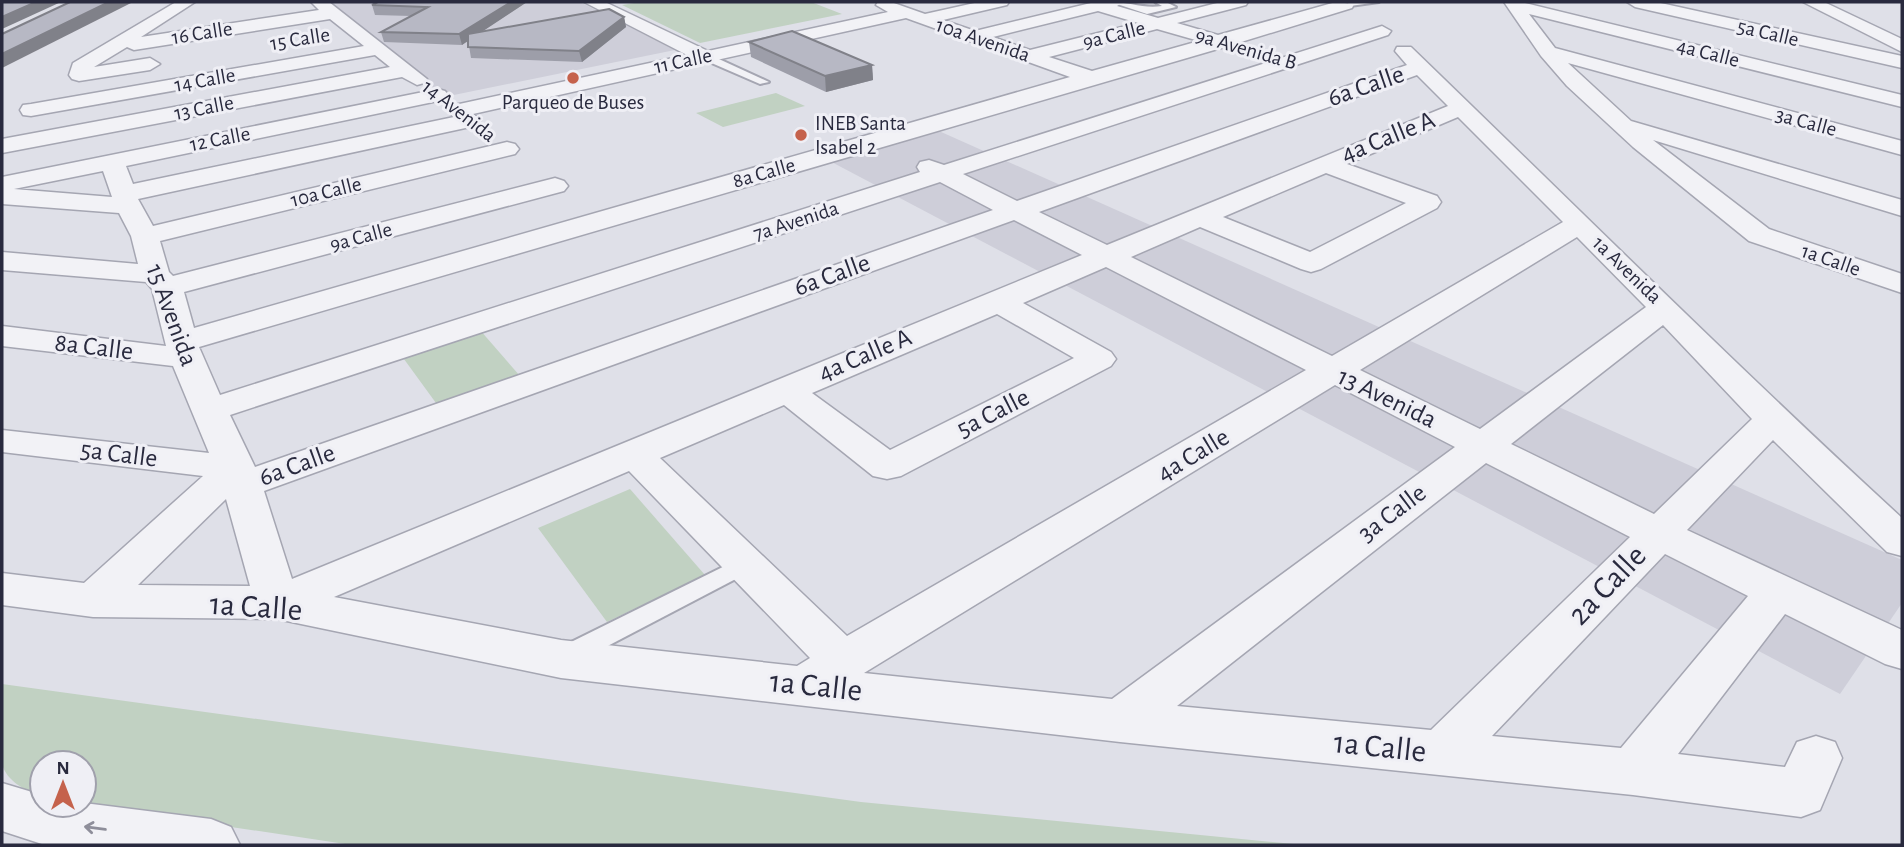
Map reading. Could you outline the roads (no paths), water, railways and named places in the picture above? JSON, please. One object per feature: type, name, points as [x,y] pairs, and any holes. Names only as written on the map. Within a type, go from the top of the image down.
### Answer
[{"type":"street","points":[[592,2],[704,56]]},
{"type":"street","name":"10a Avenida","points":[[874,2],[1091,78]]},
{"type":"street","name":"11 Calle","points":[[126,200],[704,56],[1001,2]]},
{"type":"street","name":"9a Calle","points":[[1030,56],[1240,2]]},
{"type":"street","name":"5a Calle","points":[[1635,2],[1902,62]]},
{"type":"street","points":[[1695,2],[1741,27]]},
{"type":"street","points":[[1811,2],[1902,46]]},
{"type":"street","name":"1a Avenida","points":[[1352,3],[1422,67],[1451,111],[1579,224],[1665,307],[1773,419],[1902,542]]},
{"type":"street","name":"8a Calle","points":[[2,336],[184,349],[598,221],[1352,3]]},
{"type":"street","points":[[973,37],[1107,4]]},
{"type":"street","name":"9a Avenida B","points":[[1107,4],[1159,24],[1405,96]]},
{"type":"street","points":[[1513,4],[1574,82],[1616,121],[1902,208]]},
{"type":"street","name":"4a Calle","points":[[1513,4],[1902,101]]},
{"type":"street","points":[[171,60],[79,75],[71,73],[159,21],[192,8]]},
{"type":"street","name":"14 Avenida","points":[[327,16],[355,30],[598,221]]},
{"type":"street","name":"16 Calle","points":[[113,47],[327,16]]},
{"type":"street","name":"7a Avenida","points":[[210,410],[1382,31]]},
{"type":"street","name":"14 Calle","points":[[31,110],[379,49]]},
{"type":"street","name":"3a Calle","points":[[1548,52],[1902,148]]},
{"type":"street","name":"6a Calle","points":[[239,476],[1015,210],[1422,67]]},
{"type":"street","name":"13 Calle","points":[[2,146],[405,69]]},
{"type":"street","points":[[12,121],[70,88],[79,75]]},
{"type":"street","name":"12 Calle","points":[[2,184],[438,95]]},
{"type":"street","name":"4a Calle A","points":[[277,603],[1451,111]]},
{"type":"street","name":"1a Calle","points":[[1616,121],[1759,235],[1902,284]]},
{"type":"street","name":"13 Avenida","points":[[875,141],[1657,533],[1902,651]]},
{"type":"street","name":"15 Avenida","points":[[112,160],[126,200],[145,236],[184,349],[239,476],[277,603]]},
{"type":"street","points":[[1197,216],[1311,263],[1429,202],[1323,164]]},
{"type":"street","name":"9a Calle","points":[[2,261],[161,281],[531,168]]},
{"type":"street","name":"10a Calle","points":[[145,236],[531,168]]},
{"type":"street","points":[[2,196],[126,200]]},
{"type":"street","name":"4a Calle","points":[[825,673],[1579,224]]},
{"type":"street","name":"5a Calle","points":[[785,389],[887,467],[1098,359],[996,300]]},
{"type":"street","name":"3a Calle","points":[[1120,721],[1481,444],[1665,307]]},
{"type":"street","name":"2a Calle","points":[[1442,753],[1657,533],[1773,419]]},
{"type":"street","name":"5a Calle","points":[[2,441],[239,476]]},
{"type":"street","points":[[633,453],[743,565],[825,673]]},
{"type":"street","points":[[93,601],[239,476]]},
{"type":"street","name":"1a Calle","points":[[2,589],[93,601],[277,603],[561,659],[825,673],[1120,721],[1633,772],[1801,793],[1816,758]]},
{"type":"street","points":[[1633,772],[1777,592]]},
{"type":"street","points":[[2,807],[19,814],[68,824],[211,845]]},
{"type":"lane","points":[[1107,4],[1147,11],[1172,7],[1159,2]]},
{"type":"lane","points":[[704,56],[764,82]]},
{"type":"lane","points":[[561,659],[743,565]]},
{"type":"place","name":"Parqueo de Buses","points":[[573,78]]},
{"type":"place","name":"INEB Santa Isabel 2","points":[[801,135]]}]
